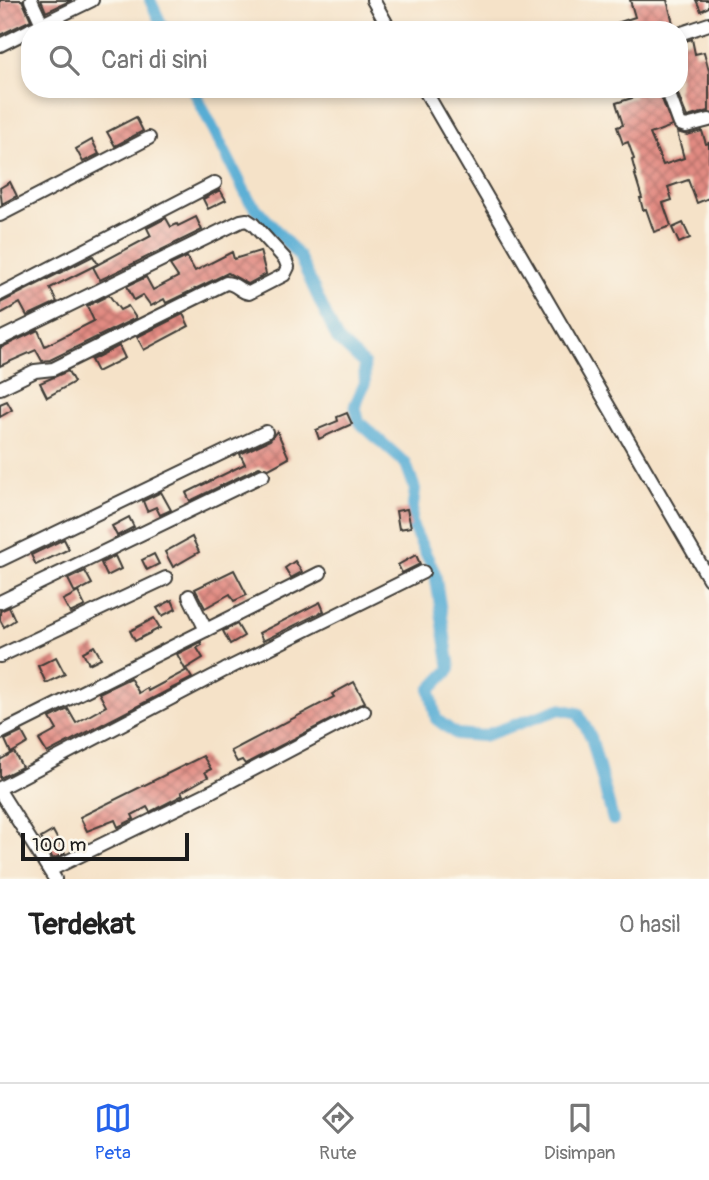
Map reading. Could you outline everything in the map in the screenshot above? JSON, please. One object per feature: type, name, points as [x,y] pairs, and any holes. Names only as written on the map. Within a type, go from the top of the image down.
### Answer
[{"type":"street","points":[[31,0],[33,21]]},
{"type":"street","points":[[48,21],[92,0]]},
{"type":"street","points":[[373,0],[385,21]]},
{"type":"street","points":[[688,31],[709,23]]},
{"type":"street","points":[[0,28],[3,43],[21,34]]},
{"type":"street","points":[[429,98],[709,579]]},
{"type":"street","points":[[670,98],[680,124],[687,126],[709,121]]},
{"type":"street","points":[[0,215],[149,138]]},
{"type":"street","points":[[0,294],[215,183]]},
{"type":"street","points":[[0,339],[241,221],[247,220],[253,224],[285,259],[288,267],[284,275],[249,293],[234,284],[226,283],[53,369],[35,371],[0,388]]},
{"type":"street","points":[[0,560],[266,432]]},
{"type":"street","points":[[0,602],[263,475]]},
{"type":"street","points":[[364,711],[52,874],[0,790],[225,670],[423,572]]},
{"type":"street","points":[[0,733],[320,573]]},
{"type":"street","points":[[0,656],[166,578]]},
{"type":"street","points":[[189,596],[206,630]]},
{"type":"building","points":[[0,0],[22,0],[31,20],[21,21],[21,25],[0,35]]},
{"type":"building","points":[[41,0],[72,0],[46,12]]},
{"type":"building","points":[[630,0],[667,0],[672,21],[623,21],[635,17]]},
{"type":"building","points":[[696,0],[709,0],[709,7],[701,11]]},
{"type":"building","points":[[692,39],[695,54],[704,52],[709,71],[709,111],[687,117],[680,98],[688,98],[688,40]]},
{"type":"building","points":[[632,98],[662,98],[672,126],[650,134],[663,165],[684,158],[677,132],[687,135],[702,131],[706,144],[709,143],[709,198],[697,203],[688,180],[668,187],[672,200],[663,203],[671,226],[654,232],[646,209],[643,210],[632,160],[634,159],[628,142],[623,144],[617,127],[623,125],[616,103]]},
{"type":"building","points":[[136,117],[143,131],[115,146],[107,132]]},
{"type":"building","points":[[92,140],[99,154],[83,162],[76,149]]},
{"type":"building","points":[[10,182],[17,196],[2,204],[0,188]]},
{"type":"building","points":[[220,190],[226,200],[208,209],[203,199]]},
{"type":"building","points":[[196,217],[202,230],[100,280],[93,267],[151,236],[147,228],[166,218],[171,227]]},
{"type":"building","points":[[683,223],[690,238],[679,243],[672,228]]},
{"type":"building","points":[[260,251],[266,274],[248,284],[228,273],[166,303],[164,299],[151,306],[143,295],[134,300],[127,286],[146,277],[153,290],[178,277],[170,265],[187,257],[195,271],[232,252],[234,259]]},
{"type":"building","points":[[93,256],[98,264],[50,288],[57,302],[27,316],[20,303],[0,314],[0,303]]},
{"type":"building","points":[[109,295],[120,310],[128,306],[136,318],[50,360],[42,361],[36,350],[0,366],[0,348],[38,330],[45,346],[94,321],[87,306]]},
{"type":"building","points":[[183,314],[189,326],[144,350],[137,337]]},
{"type":"building","points":[[119,346],[125,358],[97,372],[91,360]]},
{"type":"building","points":[[68,371],[74,382],[47,397],[40,383]]},
{"type":"building","points":[[7,401],[12,410],[0,417],[0,404]]},
{"type":"building","points":[[347,413],[352,424],[319,439],[316,430],[338,421],[337,417]]},
{"type":"building","points":[[277,431],[289,458],[269,469],[259,467],[190,501],[186,493],[245,464],[240,454],[270,440]]},
{"type":"building","points":[[161,492],[171,510],[160,515],[156,507],[147,511],[143,501]]},
{"type":"building","points":[[407,509],[411,527],[399,529],[396,511]]},
{"type":"building","points":[[129,517],[134,527],[117,536],[112,526]]},
{"type":"building","points":[[192,537],[199,552],[173,567],[165,552]]},
{"type":"building","points":[[64,539],[69,549],[36,565],[31,555]]},
{"type":"building","points":[[154,554],[159,564],[147,570],[142,560]]},
{"type":"building","points":[[416,555],[420,564],[402,573],[398,565]]},
{"type":"building","points":[[115,556],[121,569],[107,576],[101,563]]},
{"type":"building","points":[[295,561],[302,572],[291,578],[285,568]]},
{"type":"building","points":[[234,570],[247,595],[234,601],[230,594],[205,608],[195,589]]},
{"type":"building","points":[[85,571],[92,584],[75,593],[68,579]]},
{"type":"building","points":[[78,592],[85,606],[70,613],[63,600]]},
{"type":"building","points":[[172,600],[176,609],[162,616],[157,608]]},
{"type":"building","points":[[320,602],[324,611],[263,641],[259,633]]},
{"type":"building","points":[[9,607],[15,620],[4,627],[0,620],[0,611]]},
{"type":"building","points":[[154,618],[160,628],[135,641],[130,631]]},
{"type":"building","points":[[237,624],[244,636],[230,644],[223,631]]},
{"type":"building","points":[[201,642],[202,645],[197,648],[203,658],[185,669],[177,654]]},
{"type":"building","points":[[94,646],[101,658],[89,664],[83,652]]},
{"type":"building","points":[[56,657],[65,674],[46,683],[38,666]]},
{"type":"building","points":[[187,670],[192,678],[47,753],[39,740],[57,730],[50,718],[68,709],[76,723],[106,706],[99,693],[130,678],[139,693]]},
{"type":"building","points":[[354,682],[365,702],[245,764],[242,760],[237,762],[231,751],[334,697],[332,694]]},
{"type":"building","points":[[22,732],[28,743],[11,753],[5,740]]},
{"type":"building","points":[[14,752],[22,767],[0,778],[0,760]]},
{"type":"building","points":[[203,756],[211,769],[205,772],[208,777],[181,792],[183,795],[150,812],[147,807],[132,815],[134,819],[118,827],[115,820],[87,831],[80,817]]},
{"type":"building","points":[[53,831],[65,853],[53,859],[41,838]]},
{"type":"waterway","points":[[150,0],[160,21]]},
{"type":"waterway","points":[[198,98],[249,200],[299,256],[337,339],[364,364],[365,383],[355,405],[359,422],[406,464],[415,489],[411,523],[435,573],[450,669],[430,690],[436,719],[456,734],[483,736],[560,709],[578,713],[591,737],[613,820]]}]
